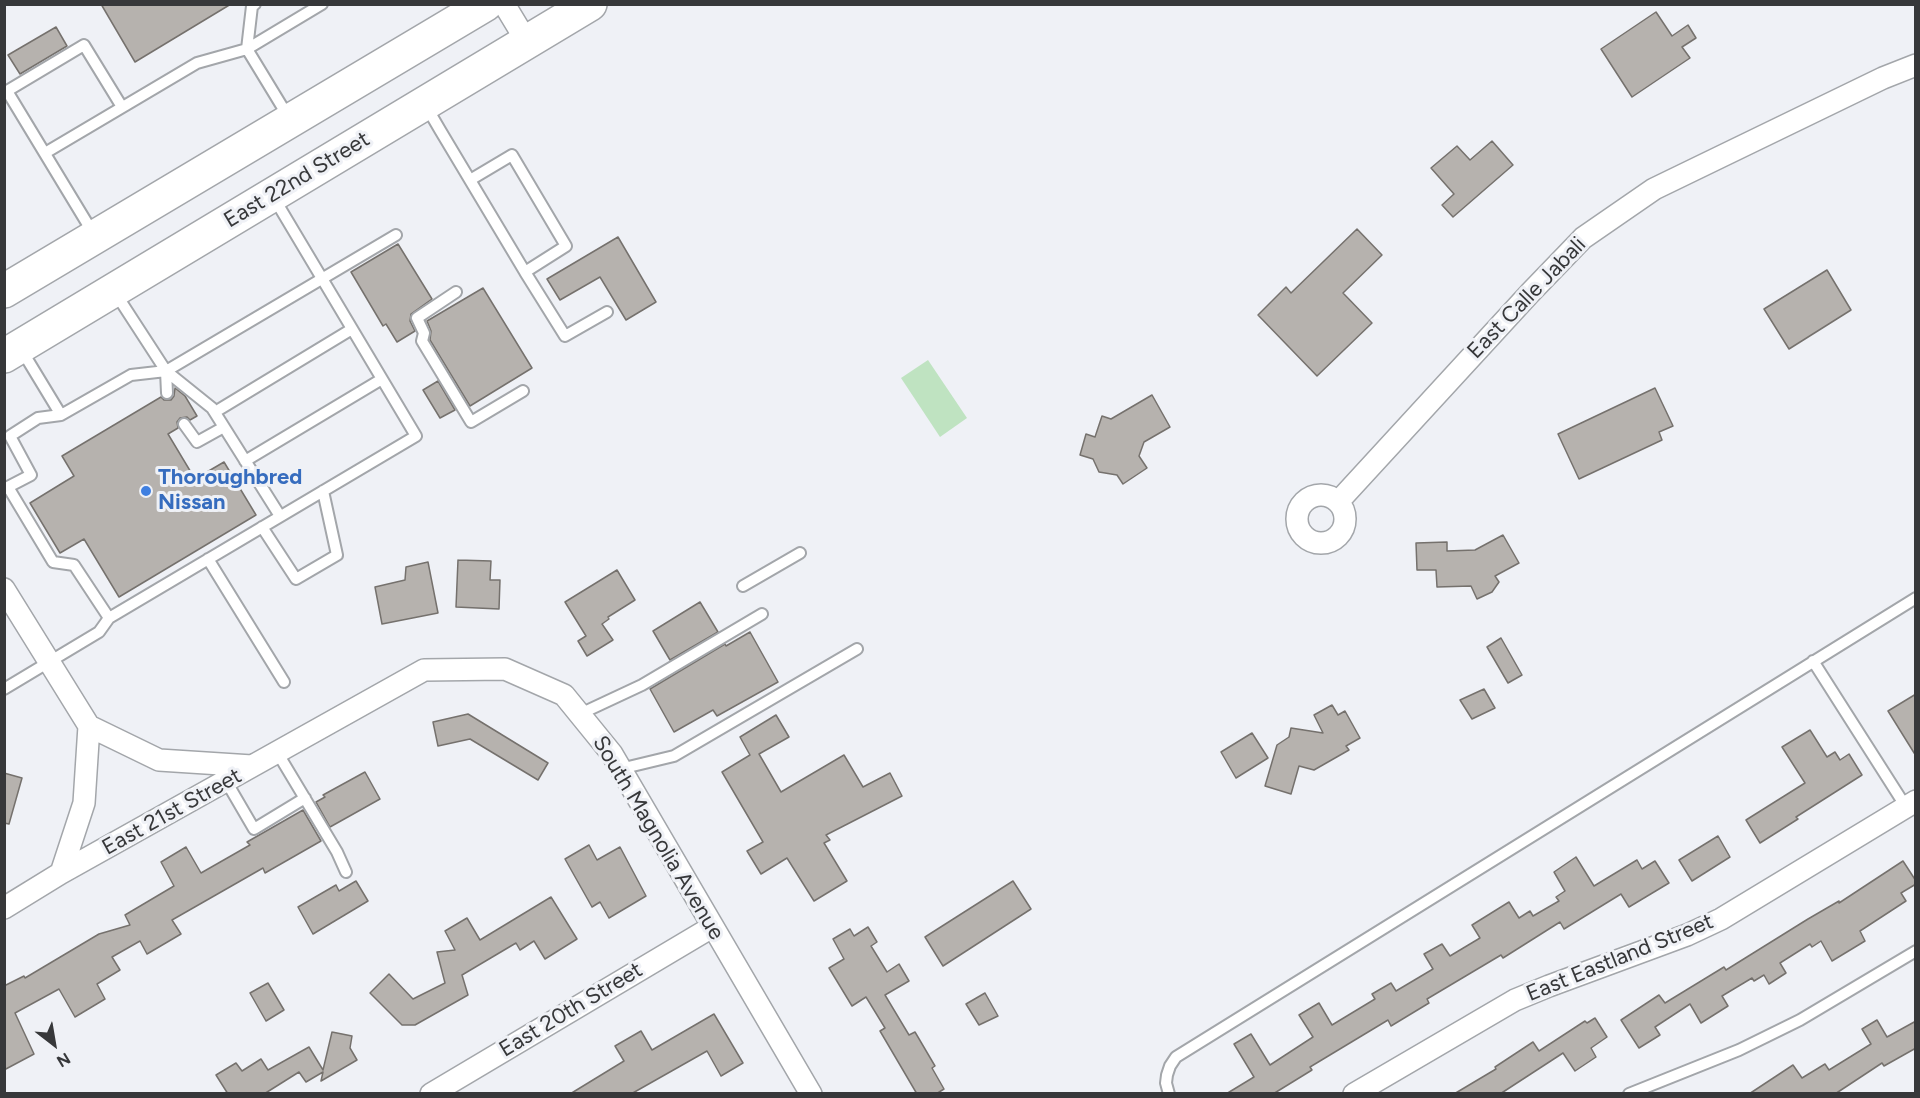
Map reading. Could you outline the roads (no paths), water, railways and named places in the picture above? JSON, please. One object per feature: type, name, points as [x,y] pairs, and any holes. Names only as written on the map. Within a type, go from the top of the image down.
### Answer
[{"type":"main road","points":[[4,291],[486,4]]},
{"type":"main road","name":"East 22nd Street","points":[[12,351],[590,4]]},
{"type":"street","points":[[504,4],[527,42]]},
{"type":"street","name":"East Calle Jabali","points":[[1338,502],[1583,238],[1654,189],[1883,78],[1916,65]]},
{"type":"street","points":[[4,589],[89,726],[84,804],[61,873]]},
{"type":"street","name":"South Magnolia Avenue","points":[[253,766],[424,670],[505,669],[564,695],[612,754],[811,1094]]},
{"type":"street","name":"East 21st Street","points":[[89,726],[159,760],[253,766]]},
{"type":"street","name":"East 21st Street","points":[[4,908],[61,873],[253,766]]},
{"type":"street","name":"East Eastland Street","points":[[1354,1094],[1515,1000],[1687,935],[1721,919],[1912,810]]},
{"type":"street","name":"East 20th Street","points":[[431,1094],[712,927]]},
{"type":"lane","points":[[255,4],[252,6],[247,49],[291,121]]},
{"type":"lane","points":[[45,153],[197,63],[247,49],[322,4]]},
{"type":"lane","points":[[95,237],[7,91],[84,45],[122,107]]},
{"type":"lane","points":[[425,103],[565,336],[607,312]]},
{"type":"lane","points":[[470,180],[512,155],[524,175],[566,246],[525,272]]},
{"type":"lane","points":[[4,689],[99,632],[109,618],[416,436],[272,195]]},
{"type":"lane","points":[[109,618],[74,566],[53,562],[6,488],[31,475],[10,436],[38,418],[61,415],[131,375],[166,371],[396,235]]},
{"type":"lane","points":[[114,290],[166,371],[215,412],[280,516]]},
{"type":"lane","points":[[456,292],[417,318],[424,333],[422,341],[471,422],[523,391]]},
{"type":"lane","points":[[215,412],[352,329]]},
{"type":"lane","points":[[12,351],[61,415]]},
{"type":"lane","points":[[166,371],[167,393]]},
{"type":"lane","points":[[245,460],[382,379]]},
{"type":"lane","points":[[184,424],[197,442],[224,427]]},
{"type":"lane","points":[[262,527],[296,579],[337,555],[323,491]]},
{"type":"lane","points":[[743,585],[800,553]]},
{"type":"lane","points":[[208,559],[284,682]]},
{"type":"lane","points":[[1169,1094],[1166,1083],[1167,1075],[1176,1057],[1916,598]]},
{"type":"lane","points":[[580,714],[642,685],[762,614]]},
{"type":"lane","points":[[620,769],[674,756],[857,649]]},
{"type":"lane","points":[[1813,661],[1912,810]]},
{"type":"lane","points":[[277,752],[337,852],[346,872]]},
{"type":"lane","points":[[226,782],[254,829],[305,798]]},
{"type":"lane","points":[[1629,1094],[1739,1050],[1800,1020],[1916,951]]},
{"type":"place","name":"Thoroughbred Nissan","points":[[146,491]]}]
